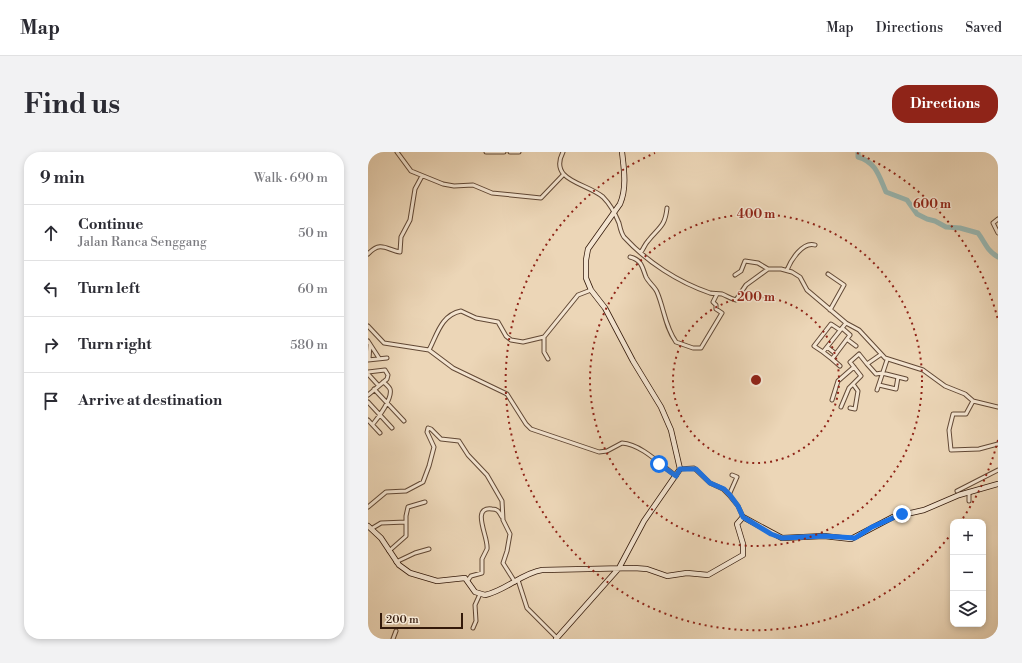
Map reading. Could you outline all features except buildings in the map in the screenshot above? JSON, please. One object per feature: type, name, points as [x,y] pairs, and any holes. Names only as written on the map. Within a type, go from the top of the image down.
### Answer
[{"type":"street","points":[[397,152],[408,169],[422,176],[450,186],[473,185],[492,192],[539,198],[543,196],[563,175]]},
{"type":"street","points":[[486,152],[504,152]]},
{"type":"street","points":[[510,152],[519,152]]},
{"type":"street","points":[[563,152],[560,159],[563,175],[570,181],[582,184],[605,200],[614,211],[624,236],[662,270],[701,290],[723,294],[737,300],[746,285],[768,269]]},
{"type":"street","points":[[468,580],[471,576],[482,573],[482,558],[487,549],[481,520],[482,514],[486,509],[496,509],[503,518],[510,534],[507,552],[503,563],[516,581],[527,608],[557,638],[619,568],[644,521],[680,469],[671,430],[661,407],[633,361],[605,308],[591,290],[586,273],[587,253],[620,204],[624,190],[622,152]]},
{"type":"street","points":[[368,254],[373,249],[381,247],[389,247],[400,252],[401,237],[410,220],[415,189],[422,176]]},
{"type":"street","points":[[641,252],[665,221],[667,208]]},
{"type":"street","points":[[998,219],[993,223],[998,233]]},
{"type":"street","points":[[787,270],[790,262],[806,246],[810,244],[815,245]]},
{"type":"street","points":[[630,257],[636,259],[644,268],[646,276],[657,292],[664,316],[676,342],[692,348],[701,348],[722,313],[716,308],[716,305],[713,302],[717,294]]},
{"type":"street","points":[[735,275],[741,271],[745,261],[758,263],[768,269],[787,270],[799,276],[807,290],[846,324],[859,330],[880,355],[887,360],[923,370],[945,386],[965,394],[973,401],[998,407]]},
{"type":"street","points":[[828,274],[844,285],[830,310]]},
{"type":"street","points":[[429,350],[440,326],[445,320],[458,311],[463,311],[476,318],[498,322],[506,336],[513,341],[523,342],[544,337],[576,297],[591,290]]},
{"type":"street","points":[[832,359],[848,340],[850,335],[831,324],[814,344],[840,366]]},
{"type":"street","points":[[823,352],[846,324]]},
{"type":"street","points":[[368,326],[386,344],[429,350],[453,368],[508,395],[526,424],[531,429],[599,452],[607,451],[622,442],[632,445],[647,451],[653,459],[676,476]]},
{"type":"street","points":[[544,337],[544,352],[548,359]]},
{"type":"street","points":[[848,340],[856,346]]},
{"type":"street","points":[[369,342],[379,358]]},
{"type":"street","points":[[369,342],[369,360],[386,358]]},
{"type":"street","points":[[827,347],[836,354]]},
{"type":"street","points":[[841,407],[849,387],[861,376],[850,362],[858,354],[876,374],[882,373],[906,379]]},
{"type":"street","points":[[868,364],[880,355]]},
{"type":"street","points":[[877,390],[887,360]]},
{"type":"street","points":[[832,400],[838,381],[854,367]]},
{"type":"street","points":[[368,373],[386,371],[388,377],[374,390],[368,393]]},
{"type":"street","points":[[368,373],[378,385]]},
{"type":"street","points":[[879,385],[896,389],[898,377]]},
{"type":"street","points":[[372,424],[386,404],[390,389],[383,382]]},
{"type":"street","points":[[850,408],[854,409],[858,391],[853,384]]},
{"type":"street","points":[[374,390],[404,422]]},
{"type":"street","points":[[973,401],[966,414],[953,414],[948,430],[951,450],[979,449],[998,444]]},
{"type":"street","points":[[368,402],[392,428]]},
{"type":"street","points":[[368,420],[380,433]]},
{"type":"street","points":[[368,506],[386,492],[406,491],[423,482],[434,447],[427,432],[427,429],[430,428],[441,439],[459,441],[468,455],[483,469],[502,501],[503,518]]},
{"type":"street","points":[[680,469],[696,469],[710,483],[724,489],[730,495],[738,506],[743,517],[771,534],[782,538],[824,536],[851,539],[893,517],[930,508],[969,492],[998,484]]},
{"type":"street","points":[[957,491],[998,470]]},
{"type":"street","points":[[730,495],[737,477],[732,475]]},
{"type":"street","points":[[969,492],[969,501]]},
{"type":"street","points":[[389,551],[406,536],[406,511],[408,507],[425,502]]},
{"type":"street","points":[[406,522],[381,522],[370,528],[381,538],[396,562],[410,573],[427,580],[446,582],[461,578],[468,580],[474,590],[480,594],[490,594],[538,571],[619,568],[647,569],[670,576],[684,573],[704,576],[711,574],[743,555],[743,544],[737,524],[743,517]]},
{"type":"street","points":[[396,562],[415,553],[429,549]]},
{"type":"street","points":[[473,628],[476,622],[475,605],[480,594]]},
{"type":"street","points":[[393,639],[396,631]]},
{"type":"waterway","points":[[858,152],[858,157],[869,162],[876,170],[886,192],[907,200],[917,214],[927,219],[935,221],[946,227],[960,228],[978,233],[989,249],[998,257]]},
{"type":"route","points":[[659,464],[676,476],[680,469],[696,469],[710,483],[724,489],[730,495],[738,506],[743,517],[771,534],[782,538],[824,536],[848,539],[855,538],[872,527],[902,514]]}]
